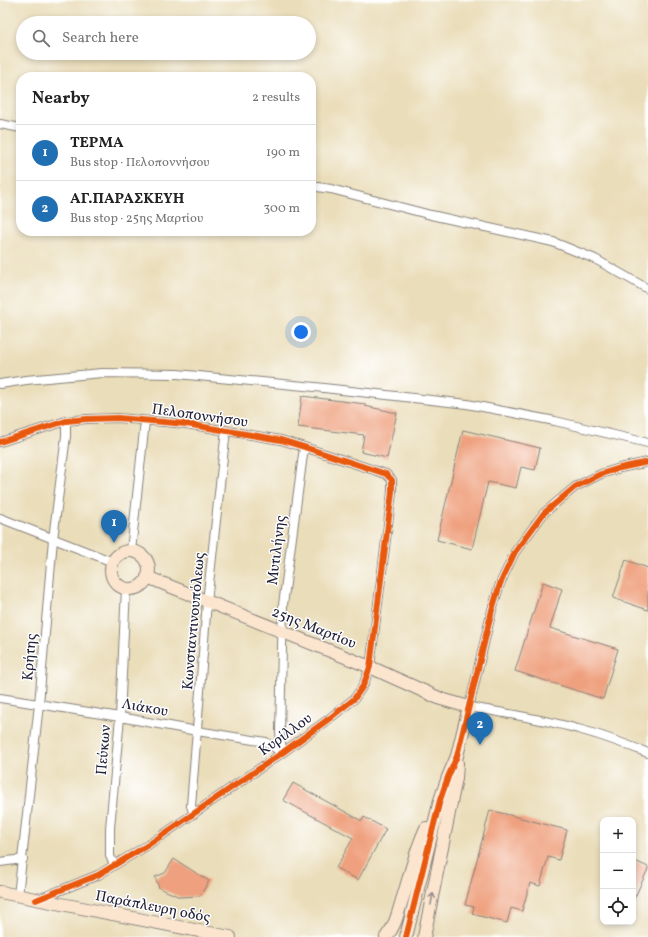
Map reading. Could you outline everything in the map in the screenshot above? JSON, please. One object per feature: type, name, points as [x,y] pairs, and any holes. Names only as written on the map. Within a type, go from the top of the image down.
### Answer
[{"type":"street","points":[[0,124],[16,127]]},
{"type":"street","points":[[316,187],[384,202],[431,215],[553,242],[595,259],[648,289]]},
{"type":"street","points":[[0,384],[102,373],[177,374],[315,387],[467,404],[555,421],[648,443]]},
{"type":"street","name":"Πελοποννήσου","points":[[0,442],[66,422],[87,419],[118,418],[186,424],[281,440],[386,474],[392,480]]},
{"type":"street","name":"Πελοποννήσου","points":[[131,551],[145,421]]},
{"type":"street","name":"Κρήτης","points":[[18,896],[39,704],[54,539],[66,436],[66,422]]},
{"type":"street","name":"Κωνσταντινουπόλεως","points":[[194,814],[191,806],[207,602],[226,430]]},
{"type":"street","name":"Μυτιλήνης","points":[[282,753],[280,732],[283,605],[304,447]]},
{"type":"street","points":[[406,937],[440,800],[457,756],[500,584],[515,552],[544,513],[575,487],[601,474],[648,462]]},
{"type":"street","name":"Κυρίλλου","points":[[36,900],[98,875],[148,846],[282,753],[330,718],[354,698],[363,686],[370,667],[392,492],[392,480]]},
{"type":"street","points":[[0,518],[113,562]]},
{"type":"street","points":[[131,551],[140,553],[146,560],[149,568],[147,577],[142,584],[134,588],[126,588],[118,585],[113,578],[111,570],[113,562],[117,556],[124,552],[131,551]]},
{"type":"street","name":"25ης Μαρτίου","points":[[147,577],[370,667],[441,699],[469,707]]},
{"type":"street","name":"Πεύκων","points":[[114,866],[110,856],[110,828],[120,717],[126,588]]},
{"type":"street","name":"Λιάκου","points":[[0,698],[266,742],[282,753]]},
{"type":"street","points":[[469,707],[573,727],[610,738],[648,753]]},
{"type":"street","points":[[424,937],[456,778],[457,756]]},
{"type":"street","points":[[386,937],[390,933],[396,921],[425,831],[440,800]]},
{"type":"street","points":[[0,862],[23,859]]},
{"type":"street","name":"Παράπλευρη οδός","points":[[0,892],[230,937]]},
{"type":"building","points":[[302,396],[365,404],[365,406],[397,413],[387,458],[361,452],[364,435],[298,427]]},
{"type":"building","points":[[463,430],[540,448],[535,470],[521,467],[516,488],[488,482],[472,549],[437,540]]},
{"type":"building","points":[[626,560],[648,568],[648,610],[613,598]]},
{"type":"building","points":[[543,582],[562,589],[550,628],[618,649],[603,699],[515,671]]},
{"type":"building","points":[[293,783],[362,821],[364,817],[386,829],[358,880],[336,868],[353,838],[283,800]]},
{"type":"building","points":[[490,810],[567,830],[559,860],[548,857],[540,886],[530,883],[522,911],[511,908],[507,923],[472,914],[474,907],[465,905]]},
{"type":"building","points":[[174,859],[209,881],[200,896],[180,897],[159,888],[155,877],[165,873]]},
{"type":"building","points":[[636,861],[648,867],[636,895]]},
{"type":"cycle path","points":[[0,442],[66,421],[118,418],[186,424],[281,440],[386,474],[392,480],[392,492],[370,667],[363,686],[354,699],[282,753],[148,845],[98,875],[36,900]]},
{"type":"cycle path","points":[[406,937],[440,800],[457,756],[492,610],[500,584],[515,552],[544,513],[575,487],[601,474],[648,462]]},
{"type":"place","name":"ΤΕΡΜΑ","points":[[114,543]]},
{"type":"place","name":"ΑΓ.ΠΑΡΑΣΚΕΥΗ","points":[[480,745]]}]
